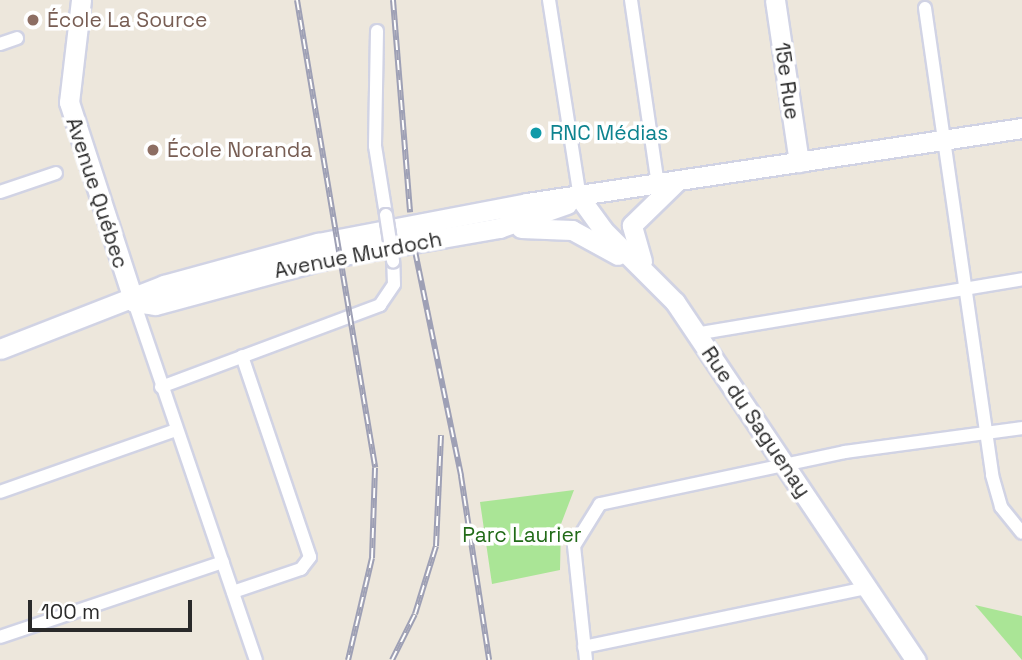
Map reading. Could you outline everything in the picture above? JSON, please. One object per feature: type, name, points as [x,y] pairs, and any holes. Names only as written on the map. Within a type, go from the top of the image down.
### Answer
[{"type":"main road","name":"Avenue Québec","points":[[81,0],[69,102],[134,302]]},
{"type":"main road","name":"15e Rue","points":[[775,0],[799,162]]},
{"type":"main road","name":"Avenue Murdoch","points":[[0,349],[134,302],[164,285],[267,254],[667,183],[1022,128]]},
{"type":"main road","points":[[656,283],[639,256],[632,225],[667,183]]},
{"type":"main road","name":"Avenue Murdoch","points":[[134,302],[162,304],[333,257],[485,231],[534,219],[580,198]]},
{"type":"main road","name":"Rue du Saguenay","points":[[580,198],[603,230],[656,283],[695,334],[916,660]]},
{"type":"main road","points":[[485,231],[572,230],[656,283]]},
{"type":"street","points":[[549,0],[580,198]]},
{"type":"street","points":[[631,0],[667,183]]},
{"type":"street","points":[[925,8],[996,496],[1022,533]]},
{"type":"street","points":[[161,387],[380,305],[394,285],[393,261],[375,146],[377,31]]},
{"type":"street","points":[[0,44],[17,38]]},
{"type":"street","points":[[0,192],[56,173]]},
{"type":"street","points":[[695,334],[966,286],[1022,279]]},
{"type":"street","points":[[134,302],[256,660]]},
{"type":"street","points":[[233,592],[301,569],[310,556],[242,356]]},
{"type":"street","points":[[867,588],[585,653],[574,546],[600,504],[783,465],[1022,428]]},
{"type":"street","points":[[0,492],[176,430]]},
{"type":"street","points":[[0,637],[223,562]]},
{"type":"green space","name":"Parc Laurier","points":[[574,490],[561,524],[560,570],[492,584],[480,502]]},
{"type":"green space","points":[[975,605],[1022,616],[1022,660]]},
{"type":"railway","points":[[297,0],[375,468],[372,558],[348,660]]},
{"type":"railway","points":[[393,0],[410,212]]},
{"type":"railway","points":[[415,251],[461,476],[489,660]]},
{"type":"railway","points":[[392,660],[415,614],[436,546],[441,435]]},
{"type":"place","name":"École La Source","points":[[33,20]]},
{"type":"place","name":"RNC Médias","points":[[536,133]]},
{"type":"place","name":"École Noranda","points":[[153,150]]}]
